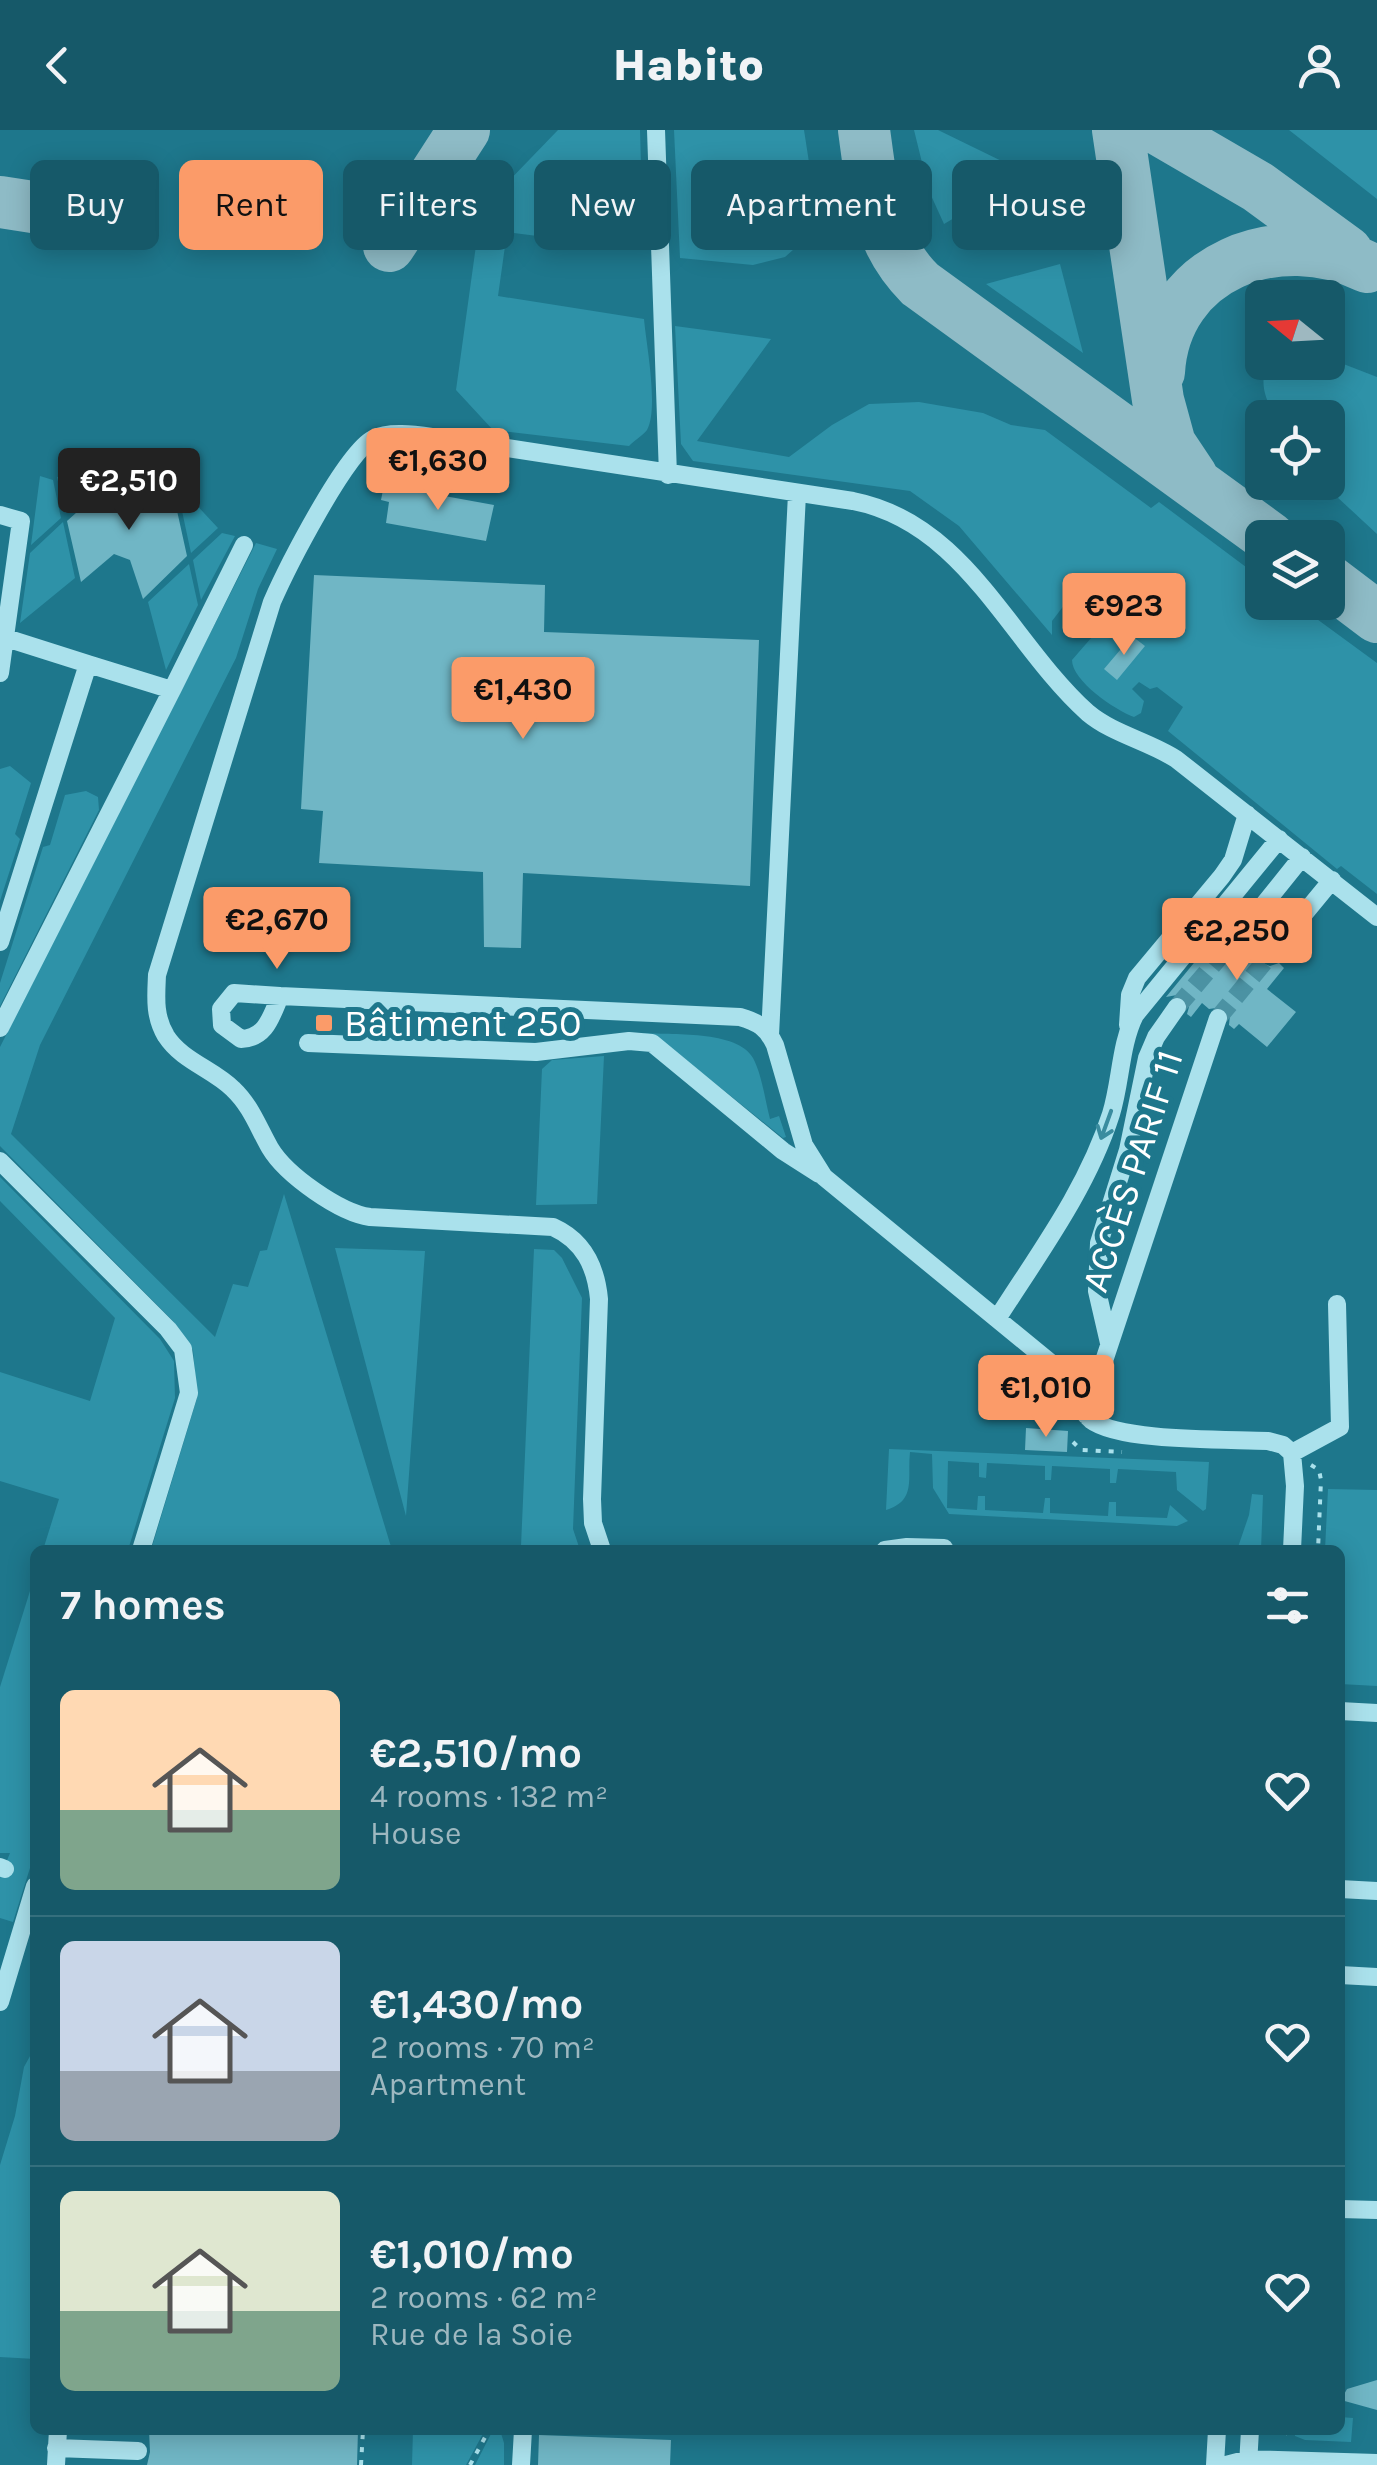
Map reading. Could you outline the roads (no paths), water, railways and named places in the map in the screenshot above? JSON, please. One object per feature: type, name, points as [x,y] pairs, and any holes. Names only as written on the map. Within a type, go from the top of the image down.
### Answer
[{"type":"street","points":[[656,130],[668,475]]},
{"type":"street","points":[[600,1545],[593,1522],[592,1498],[599,1299],[597,1276],[586,1252],[567,1233],[554,1227],[370,1217],[344,1210],[293,1174],[272,1150],[250,1108],[231,1086],[194,1062],[166,1036],[155,1008],[157,975],[272,602],[289,564],[341,476],[369,440],[391,436],[449,439],[877,506],[901,515],[948,550],[1085,710],[1101,723],[1165,752],[1377,918]]},
{"type":"street","points":[[796,494],[770,1035],[804,1145],[824,1177]]},
{"type":"street","points":[[0,514],[21,521],[0,673]]},
{"type":"street","points":[[0,1028],[244,546]]},
{"type":"street","points":[[2,637],[172,690]]},
{"type":"street","points":[[0,942],[88,664]]},
{"type":"street","points":[[997,1319],[1078,1190],[1111,1113],[1136,978],[1233,860],[1248,814]]},
{"type":"street","points":[[1128,1030],[1144,1003],[1280,839]]},
{"type":"street","points":[[1253,918],[1302,858]]},
{"type":"street","points":[[1271,954],[1332,880]]},
{"type":"street","points":[[280,996],[740,1017],[758,1023],[770,1035]]},
{"type":"street","name":"ACCÈS PARIF 11","points":[[1109,1344],[1097,1291],[1097,1254],[1125,1162],[1151,1048],[1177,1008]]},
{"type":"street","name":"ACCÈS PARIF 11","points":[[1086,1415],[1218,1018]]},
{"type":"street","points":[[308,1043],[536,1052],[629,1040],[652,1043],[783,1150],[824,1177],[1063,1373],[1086,1415],[1102,1426],[1121,1432],[1283,1445],[1294,1459],[1292,1545]]},
{"type":"street","points":[[1116,1090],[1138,1102]]},
{"type":"street","points":[[0,1161],[168,1329],[183,1349],[189,1393],[143,1545]]},
{"type":"street","points":[[1294,1459],[1340,1427],[1337,1304]]},
{"type":"street","points":[[1345,1712],[1377,1713]]},
{"type":"street","points":[[1345,1889],[1377,1890]]},
{"type":"street","points":[[0,2000],[30,1904]]},
{"type":"street","points":[[1345,1974],[1377,1977]]},
{"type":"street","points":[[1345,2208],[1377,2210]]},
{"type":"street","points":[[521,2465],[523,2435]]},
{"type":"street","points":[[1215,2465],[1217,2435]]},
{"type":"street","points":[[1249,2462],[1250,2435]]},
{"type":"street","points":[[57,2448],[138,2451]]},
{"type":"street","points":[[1226,2465],[1377,2463]]},
{"type":"tunnel","points":[[1177,1007],[1253,918]]},
{"type":"tunnel","points":[[1218,1018],[1271,954]]},
{"type":"place","name":"Bâtiment 250","points":[[324,1023]]}]
